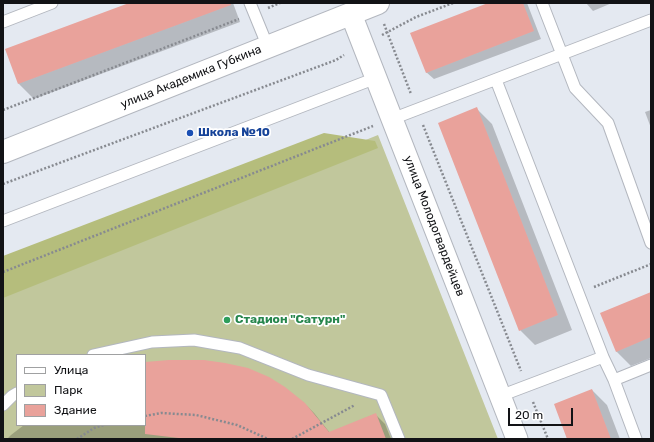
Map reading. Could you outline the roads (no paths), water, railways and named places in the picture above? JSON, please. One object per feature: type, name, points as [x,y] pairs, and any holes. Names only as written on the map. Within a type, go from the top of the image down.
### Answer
[{"type":"street","name":"улица Академика Губкина","points":[[4,147],[268,47],[377,3]]},
{"type":"street","name":"улица Молодогвардейцев","points":[[351,14],[517,439]]},
{"type":"lane","points":[[3,22],[52,3]]},
{"type":"lane","points":[[542,3],[575,88],[608,124],[651,243]]},
{"type":"lane","points":[[252,8],[268,47]]},
{"type":"lane","points":[[392,118],[496,80],[651,20]]},
{"type":"lane","points":[[3,221],[376,78]]},
{"type":"lane","points":[[496,80],[636,439]]},
{"type":"lane","points":[[98,354],[152,342],[194,340],[240,348],[308,375],[381,395],[399,439]]},
{"type":"lane","points":[[500,396],[603,357]]},
{"type":"lane","points":[[614,380],[651,365]]},
{"type":"lane","points":[[3,405],[16,394]]},
{"type":"place","name":"Школа №10","points":[[190,133]]},
{"type":"place","name":"Стадион \"Сатурн\"","points":[[227,320]]}]
